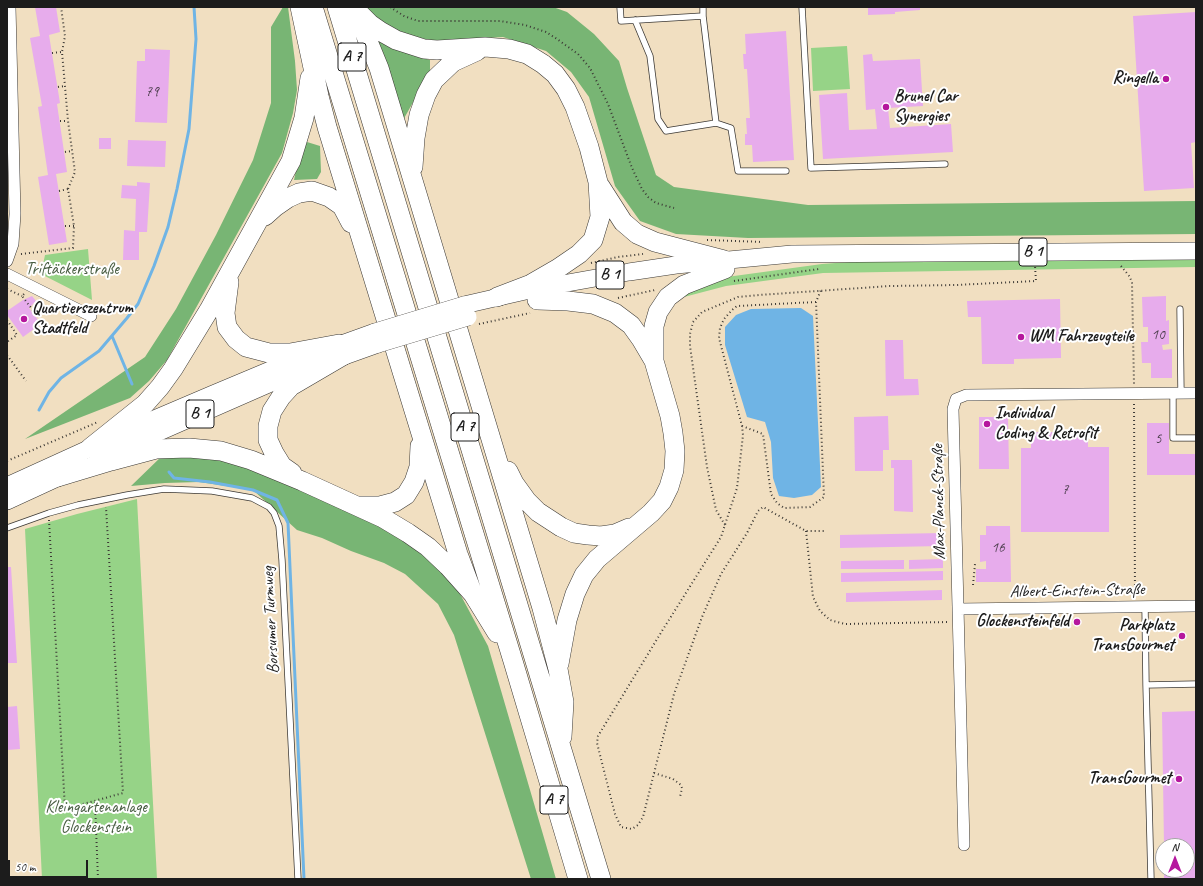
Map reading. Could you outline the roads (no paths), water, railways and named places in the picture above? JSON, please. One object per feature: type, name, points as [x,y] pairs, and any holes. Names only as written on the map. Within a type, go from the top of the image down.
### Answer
[{"type":"highway","points":[[300,7],[312,66],[327,127],[458,554],[473,594]]},
{"type":"highway","name":"A 7","points":[[313,7],[513,660],[578,879]]},
{"type":"highway","name":"A 7","points":[[337,7],[601,879]]},
{"type":"highway","points":[[355,9],[378,68],[542,608],[558,669],[564,702],[561,748]]},
{"type":"highway","points":[[355,9],[370,24],[380,31],[412,46],[437,50],[486,47],[509,49],[527,54],[555,74],[566,89],[575,107],[589,147],[598,182],[600,217],[593,240],[579,254],[557,269],[531,284],[498,297]]},
{"type":"highway","points":[[412,179],[415,138],[419,115],[426,95],[434,80],[453,62],[486,47]]},
{"type":"highway","points":[[90,448],[145,404],[160,387],[192,339],[291,161],[304,118],[312,66]]},
{"type":"highway","points":[[598,182],[623,222],[637,234],[727,270]]},
{"type":"highway","points":[[257,224],[275,207],[288,198],[299,193],[312,192],[330,197],[342,206],[364,246]]},
{"type":"highway","points":[[654,361],[654,326],[658,312],[668,297],[684,284],[727,270]]},
{"type":"highway","points":[[231,271],[225,313],[228,326],[236,339],[246,347],[269,353],[341,350]]},
{"type":"highway","points":[[535,306],[568,301],[593,304],[615,313],[631,325],[641,338],[654,361],[674,433],[674,470],[669,487],[662,501],[652,514],[597,559],[584,575],[575,594],[567,620],[558,669]]},
{"type":"highway","points":[[302,481],[282,466],[268,440],[268,426],[272,411],[281,397],[291,386],[341,350]]},
{"type":"highway","points":[[356,506],[380,506],[395,502],[406,494],[414,482],[419,467],[420,431]]},
{"type":"highway","points":[[492,444],[527,501],[538,512],[561,527],[574,533],[601,536],[621,532],[641,522]]},
{"type":"highway","points":[[58,477],[111,460],[156,449],[188,448],[221,451],[251,460],[302,481],[383,518],[423,544],[448,566],[473,594],[513,660]]},
{"type":"main road","name":"B 1","points":[[7,486],[90,448],[275,368],[341,350],[376,338],[470,316],[535,306],[631,282],[870,253],[1196,251]]},
{"type":"main road","name":"B 1","points":[[470,316],[498,297],[574,281],[676,265],[727,270]]},
{"type":"main road","name":"B 1","points":[[7,501],[218,406],[280,380],[341,350]]},
{"type":"street","points":[[8,258],[12,244],[15,214],[10,7]]},
{"type":"street","points":[[7,274],[91,316]]},
{"type":"street","name":"Max-Planck-Straße","points":[[964,845],[954,409],[956,399],[966,395],[1196,393]]},
{"type":"street","name":"Albert-Einstein-Straße","points":[[958,609],[1196,606]]},
{"type":"lane","points":[[620,7],[621,21],[703,16]]},
{"type":"lane","points":[[703,7],[716,123]]},
{"type":"lane","points":[[802,7],[811,168],[945,164]]},
{"type":"lane","points":[[635,20],[650,56],[658,119],[666,131],[716,123],[731,128],[738,171],[786,171]]},
{"type":"lane","points":[[1180,309],[1177,393],[1173,438],[1196,438]]},
{"type":"lane","name":"Borsumer Turmweg","points":[[7,528],[49,513],[106,499],[164,489],[212,491],[252,498],[268,507],[274,514],[279,526],[282,560],[298,879]]},
{"type":"lane","points":[[1140,607],[1146,685],[1151,879]]},
{"type":"lane","points":[[1146,685],[1196,684]]},
{"type":"water","points":[[801,308],[813,316],[821,487],[812,495],[794,498],[779,496],[773,478],[771,442],[765,422],[747,417],[725,345],[725,327],[736,315],[751,309]]},
{"type":"waterway","points":[[39,410],[49,392],[61,378],[99,351],[127,318],[138,304],[154,266],[168,227],[189,129],[196,39],[194,7]]},
{"type":"waterway","points":[[112,336],[132,384]]},
{"type":"waterway","points":[[169,472],[174,478],[210,482],[253,490],[277,500],[288,523],[304,879]]},
{"type":"place","name":"Ringella","points":[[1166,79]]},
{"type":"place","name":"Brunel Car Synergies","points":[[886,107]]},
{"type":"place","name":"Quartierszentrum Stadtfeld","points":[[24,319]]},
{"type":"place","name":"WM Fahrzeugteile","points":[[1021,337]]},
{"type":"place","name":"Individual Coding & Retrofit","points":[[987,424]]},
{"type":"place","name":"Glockensteinfeld","points":[[1077,622]]},
{"type":"place","name":"Parkplatz TransGourmet","points":[[1182,636]]},
{"type":"place","name":"TransGourmet","points":[[1179,779]]},
{"type":"park label","name":"Triftäckerstraße","points":[[72,270]]},
{"type":"park label","name":"Kleingartenanlage Glockenstein","points":[[96,818]]}]
